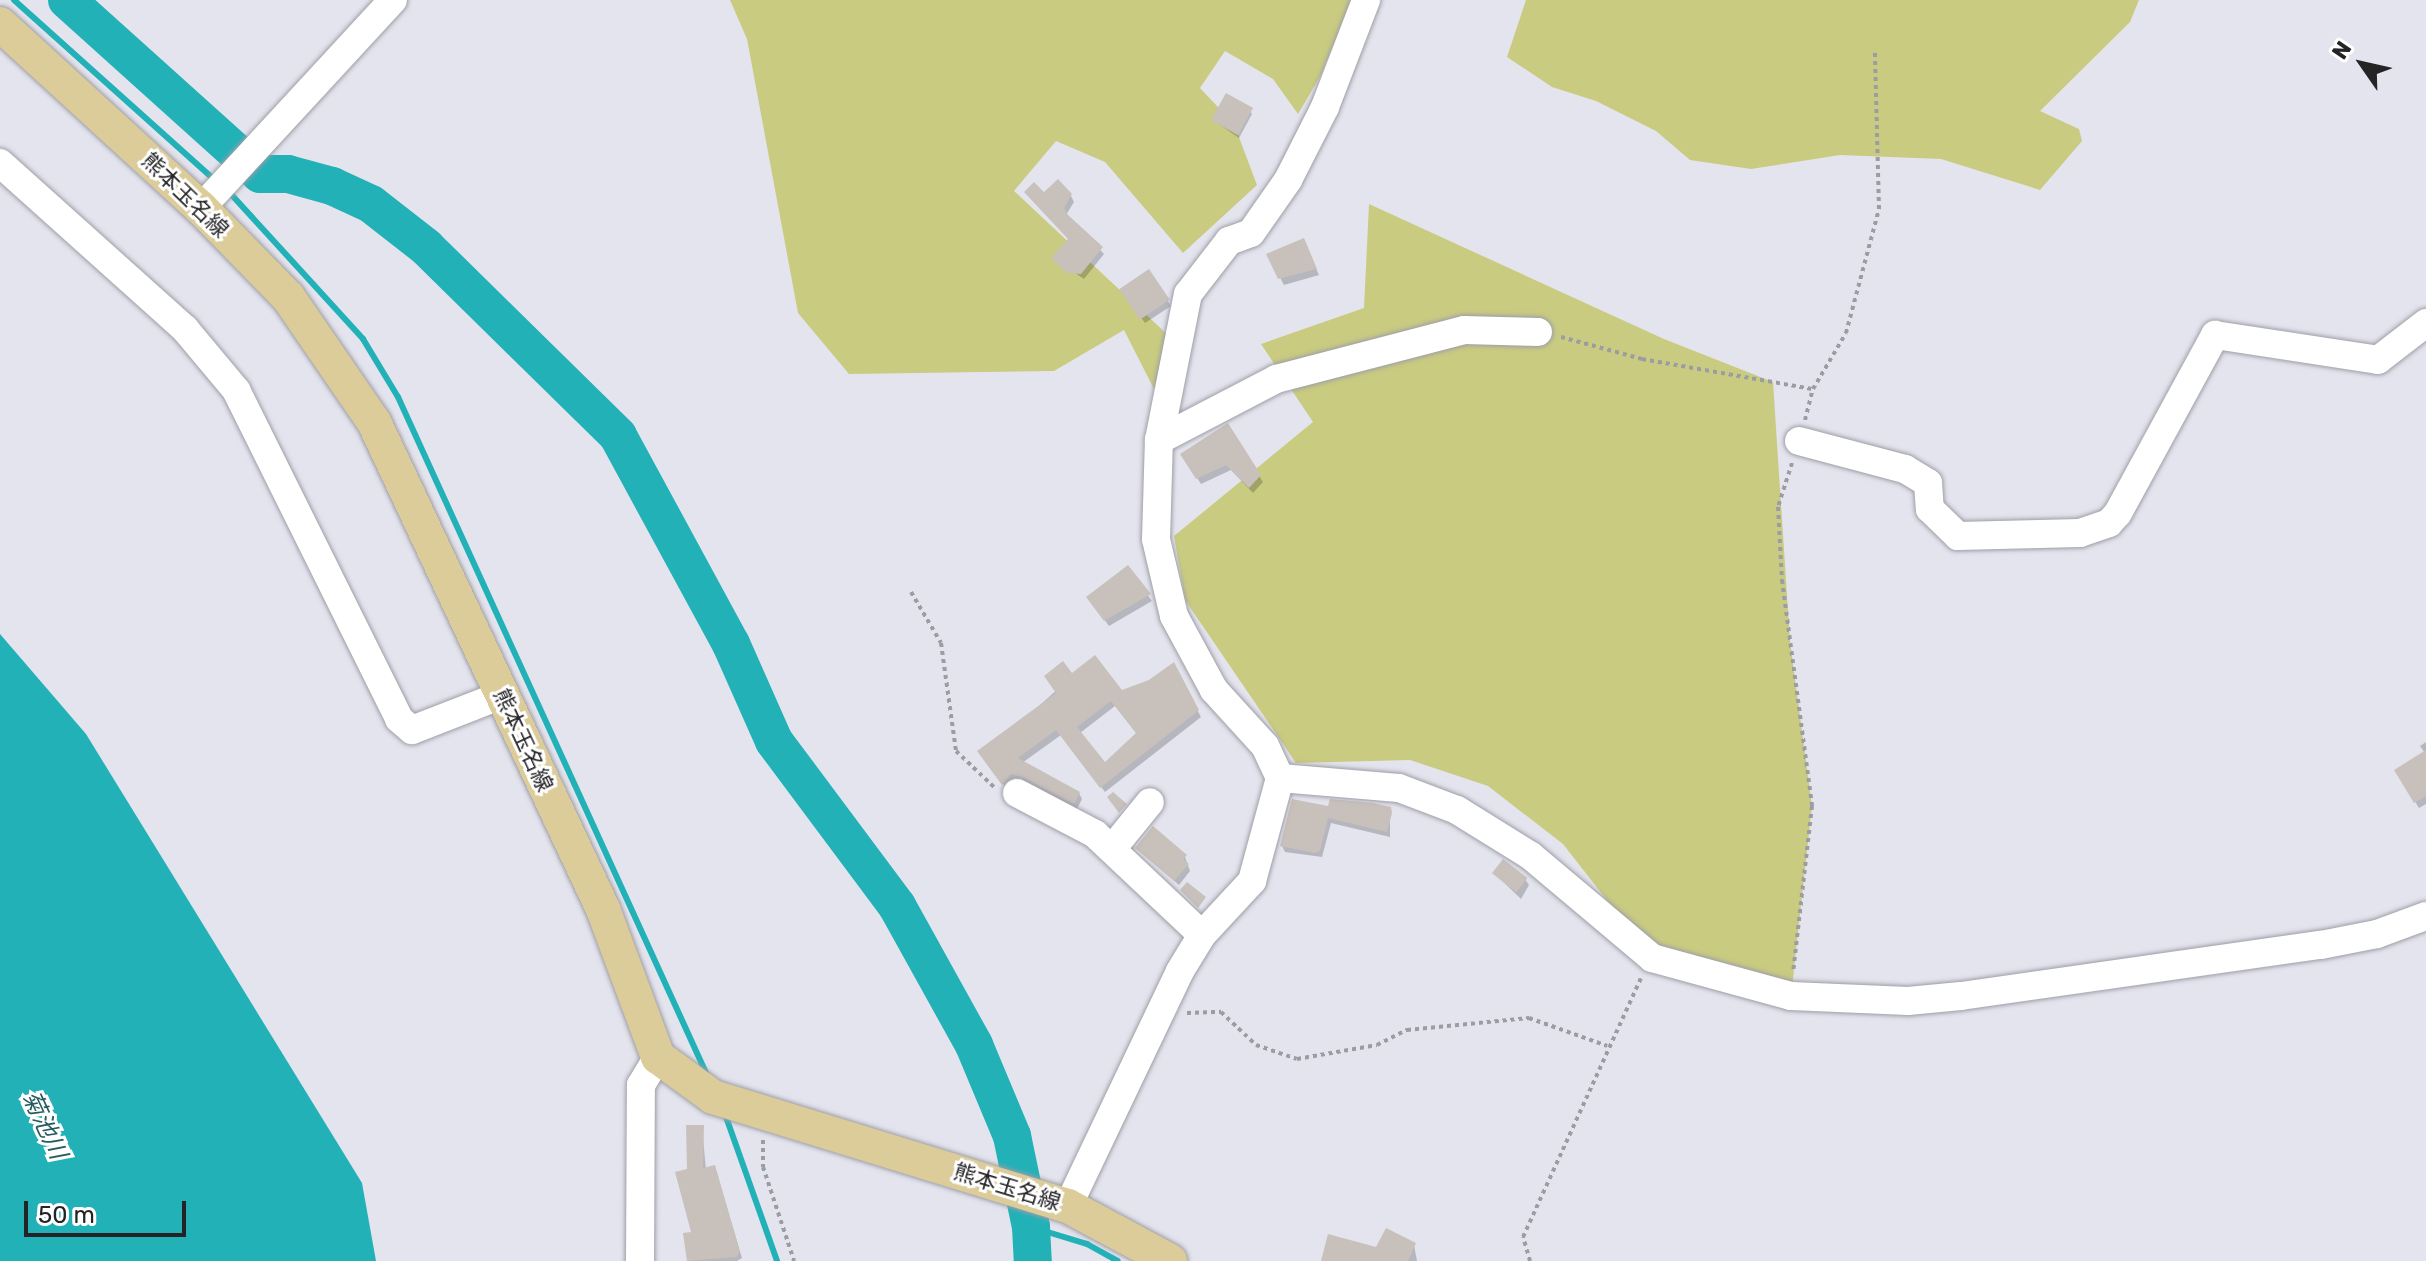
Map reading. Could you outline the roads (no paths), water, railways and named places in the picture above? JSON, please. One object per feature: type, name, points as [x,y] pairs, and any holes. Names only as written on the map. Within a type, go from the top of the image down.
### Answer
[{"type":"main road","name":"熊本玉名線","points":[[0,24],[215,193],[374,422],[603,909],[658,1057],[713,1097],[1060,1204],[1170,1261]]},
{"type":"street","points":[[215,193],[393,0]]},
{"type":"street","points":[[1060,1204],[1202,935],[1252,881],[1280,778],[1265,746],[1214,690],[1174,616],[1156,539],[1159,440],[1188,294],[1229,241],[1251,233],[1288,180],[1325,107],[1366,0]]},
{"type":"street","points":[[0,163],[185,329],[236,390],[399,719],[412,730],[502,695]]},
{"type":"street","points":[[1799,441],[1905,469],[1928,483],[1930,509],[1958,536],[2080,533],[2109,523],[2118,513],[2215,335],[2378,360],[2426,323]]},
{"type":"street","points":[[1159,440],[1276,379],[1464,330],[1538,332]]},
{"type":"street","points":[[1280,778],[1399,788],[1457,810],[1531,856],[1652,958],[1791,996],[1908,1001],[1961,996],[2295,950],[2377,934],[2426,916]]},
{"type":"street","points":[[1017,793],[1095,834],[1112,849],[1124,866],[1185,914],[1202,935]]},
{"type":"street","points":[[1112,849],[1150,802]]},
{"type":"street","points":[[640,1261],[641,1085],[658,1057]]},
{"type":"water","name":"菊池川","points":[[0,634],[86,734],[362,1183],[376,1261],[0,1261]]},
{"type":"waterway","points":[[14,0],[217,182]]},
{"type":"waterway","points":[[67,0],[260,174],[288,174],[332,186],[371,204],[426,247],[618,436],[731,644],[774,741],[897,906],[974,1045],[1012,1136],[1031,1227],[1033,1261]]},
{"type":"waterway","points":[[229,192],[363,339],[398,397],[707,1075]]},
{"type":"waterway","points":[[725,1114],[777,1261]]},
{"type":"waterway","points":[[1031,1227],[1087,1244],[1118,1261]]}]
